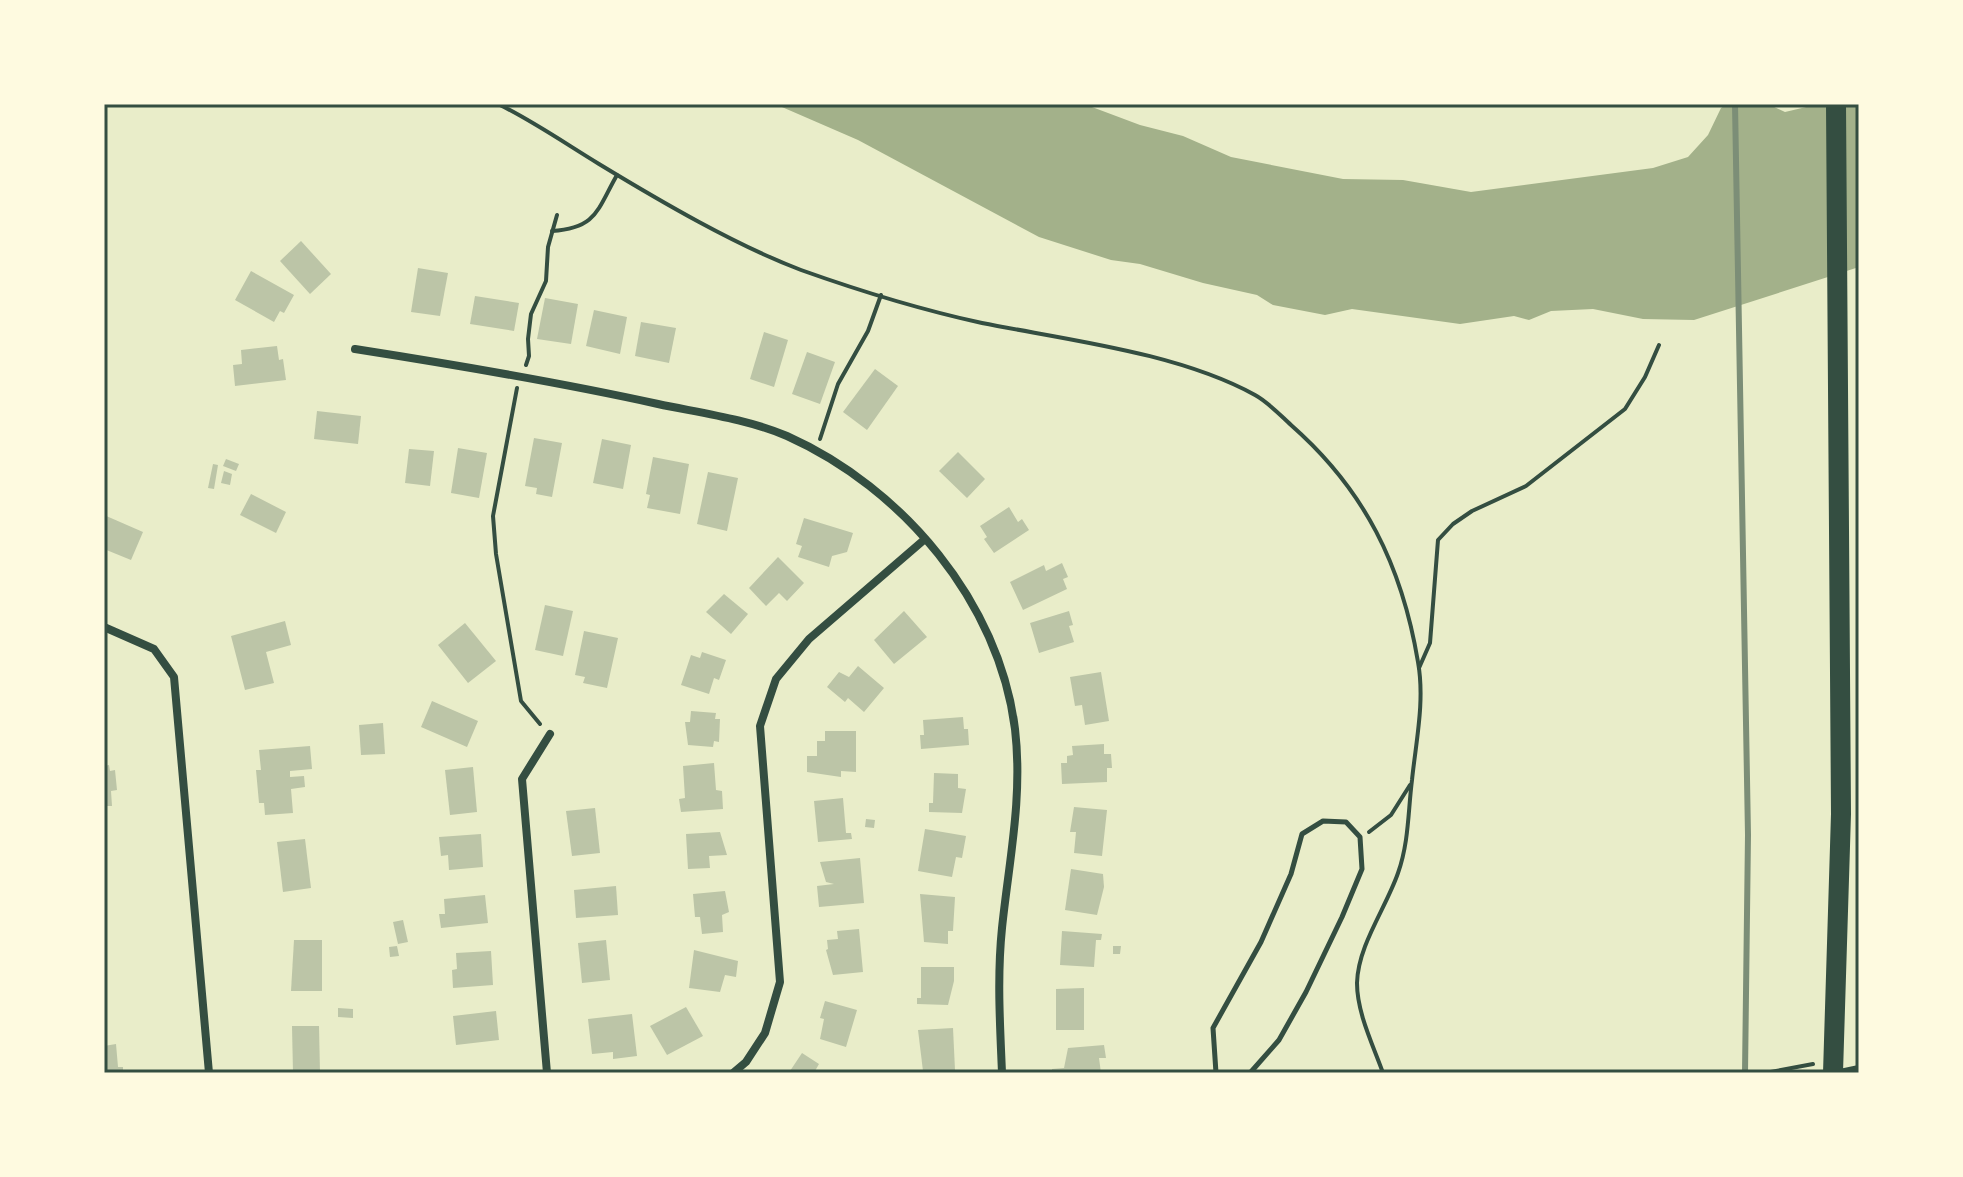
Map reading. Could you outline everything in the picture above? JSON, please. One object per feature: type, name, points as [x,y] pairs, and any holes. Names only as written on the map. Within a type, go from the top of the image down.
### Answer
[{"type":"highway","points":[[1833,1073],[1841,814],[1836,104]]},
{"type":"street","points":[[355,349],[548,380],[748,423],[786,436],[825,456],[886,497],[925,539],[975,607],[1007,689],[1014,729],[1018,781],[1016,824],[998,979],[1002,1073]]},
{"type":"street","points":[[733,1073],[746,1062],[765,1033],[780,982],[760,726],[776,679],[809,639],[925,539]]},
{"type":"street","points":[[104,627],[154,649],[174,677],[209,1073]]},
{"type":"street","points":[[547,1073],[522,779],[550,734]]},
{"type":"street","points":[[1840,1073],[1859,1069]]},
{"type":"lane","points":[[1216,1073],[1213,1028],[1261,942],[1291,874],[1302,834],[1323,821],[1346,822],[1360,837],[1362,869],[1306,992],[1279,1040],[1250,1073]]},
{"type":"path","points":[[498,104],[673,207],[798,269],[975,321],[1149,356],[1227,382],[1259,397],[1302,435],[1340,475],[1370,516],[1392,562],[1409,616],[1419,668],[1419,727],[1404,850],[1398,873],[1360,962],[1357,984],[1361,1008],[1383,1073]]},
{"type":"path","points":[[552,231],[573,229],[590,221],[617,175]]},
{"type":"path","points":[[527,363],[529,328],[546,281],[548,247],[557,215]]},
{"type":"path","points":[[822,437],[838,384],[868,331],[881,295]]},
{"type":"path","points":[[1419,668],[1430,643],[1438,540],[1453,524],[1472,511],[1526,486],[1625,409],[1645,377],[1659,345]]},
{"type":"path","points":[[516,391],[493,516],[496,554],[521,701],[550,734]]},
{"type":"path","points":[[1360,837],[1377,828],[1391,815],[1411,784]]},
{"type":"shaded area","points":[[775,104],[1084,104],[1140,125],[1183,136],[1231,157],[1343,179],[1403,180],[1471,192],[1653,168],[1688,157],[1708,135],[1721,108],[1727,104],[1768,104],[1785,112],[1819,104],[1859,104],[1859,267],[1694,320],[1643,319],[1593,309],[1551,311],[1529,320],[1514,316],[1460,324],[1352,309],[1325,315],[1273,305],[1257,295],[1140,264],[1111,260],[1039,237],[858,140]]},
{"type":"building","points":[[301,241],[331,274],[310,294],[280,261]]},
{"type":"building","points":[[418,268],[448,273],[440,316],[411,312]]},
{"type":"building","points":[[251,271],[294,295],[284,313],[280,311],[274,322],[235,300]]},
{"type":"building","points":[[475,296],[519,303],[514,331],[470,324]]},
{"type":"building","points":[[545,298],[578,304],[571,344],[537,339]]},
{"type":"building","points":[[594,310],[627,317],[620,354],[586,346]]},
{"type":"building","points":[[641,322],[676,328],[669,363],[635,356]]},
{"type":"building","points":[[764,332],[788,340],[774,387],[750,379]]},
{"type":"building","points":[[277,346],[279,360],[283,359],[286,380],[235,386],[233,365],[242,364],[241,350]]},
{"type":"building","points":[[807,352],[835,362],[820,404],[792,394]]},
{"type":"building","points":[[875,369],[898,386],[867,430],[843,412]]},
{"type":"building","points":[[317,411],[361,416],[358,444],[314,439]]},
{"type":"building","points":[[534,438],[562,443],[552,497],[536,494],[537,488],[525,486]]},
{"type":"building","points":[[602,439],[631,445],[623,489],[593,483]]},
{"type":"building","points":[[458,448],[487,453],[479,498],[451,493]]},
{"type":"building","points":[[409,449],[434,451],[430,486],[405,483]]},
{"type":"building","points":[[958,452],[985,479],[967,498],[939,471]]},
{"type":"building","points":[[653,457],[689,464],[680,514],[647,508],[650,495],[646,494]]},
{"type":"building","points":[[226,459],[239,464],[236,471],[223,466]]},
{"type":"building","points":[[213,464],[218,465],[214,489],[208,488]]},
{"type":"building","points":[[224,471],[232,474],[230,485],[221,483]]},
{"type":"building","points":[[708,472],[738,478],[727,531],[697,524]]},
{"type":"building","points":[[251,494],[286,512],[276,533],[240,515]]},
{"type":"building","points":[[1009,507],[1018,522],[1022,519],[1029,530],[994,553],[984,539],[987,537],[980,526]]},
{"type":"building","points":[[104,515],[143,532],[131,560],[104,549]]},
{"type":"building","points":[[804,518],[853,533],[847,552],[832,556],[829,567],[798,557],[802,546],[796,544]]},
{"type":"building","points":[[778,557],[804,583],[787,601],[779,593],[766,606],[749,588]]},
{"type":"building","points":[[1062,563],[1068,577],[1063,579],[1067,589],[1023,610],[1010,582],[1044,565],[1046,571]]},
{"type":"building","points":[[724,594],[748,614],[731,634],[706,612]]},
{"type":"building","points":[[545,605],[573,611],[563,656],[535,650]]},
{"type":"building","points":[[904,611],[927,637],[894,664],[874,640]]},
{"type":"building","points":[[1069,611],[1074,642],[1039,653],[1030,623]]},
{"type":"building","points":[[285,621],[291,645],[266,652],[274,683],[245,690],[231,636]]},
{"type":"building","points":[[465,623],[496,661],[468,683],[438,645]]},
{"type":"building","points":[[584,631],[618,638],[607,688],[583,683],[585,677],[575,675]]},
{"type":"building","points":[[702,652],[726,660],[719,680],[714,678],[709,694],[681,685],[691,655],[700,658]]},
{"type":"building","points":[[858,666],[884,688],[864,712],[848,698],[845,702],[827,687],[839,672],[849,677]]},
{"type":"building","points":[[1101,672],[1109,721],[1085,725],[1082,705],[1075,706],[1070,677]]},
{"type":"building","points":[[432,701],[478,721],[467,747],[421,727]]},
{"type":"building","points":[[691,711],[716,713],[715,719],[720,719],[719,742],[714,741],[713,747],[688,745],[685,722],[690,722]]},
{"type":"building","points":[[963,717],[969,745],[921,749],[923,720]]},
{"type":"building","points":[[383,723],[385,754],[361,755],[359,725]]},
{"type":"building","points":[[825,731],[856,731],[856,772],[841,771],[841,777],[807,772],[807,756],[817,756],[817,741],[825,741]]},
{"type":"building","points":[[1104,744],[1104,754],[1111,754],[1112,768],[1107,768],[1107,782],[1062,784],[1061,763],[1067,763],[1067,756],[1073,755],[1072,746]]},
{"type":"building","points":[[310,746],[312,769],[290,771],[290,777],[304,776],[305,787],[291,789],[293,813],[265,815],[264,803],[259,803],[256,770],[261,770],[259,750]]},
{"type":"building","points":[[714,763],[716,790],[722,791],[723,809],[681,812],[679,799],[685,798],[683,766]]},
{"type":"building","points":[[109,765],[110,771],[115,770],[117,790],[111,791],[112,806],[104,806],[104,766]]},
{"type":"building","points":[[473,767],[477,812],[450,815],[445,770]]},
{"type":"building","points":[[934,773],[958,774],[958,788],[966,789],[962,813],[929,812],[929,803],[933,803]]},
{"type":"building","points":[[843,798],[846,833],[851,833],[852,839],[818,842],[814,801]]},
{"type":"building","points":[[1074,807],[1107,810],[1102,856],[1074,853],[1076,832],[1070,832]]},
{"type":"building","points":[[595,808],[600,853],[572,856],[566,811]]},
{"type":"building","points":[[866,819],[875,820],[874,828],[865,827]]},
{"type":"building","points":[[925,829],[966,836],[962,858],[956,857],[952,877],[918,871]]},
{"type":"building","points":[[720,832],[727,855],[709,856],[710,868],[688,869],[686,834]]},
{"type":"building","points":[[481,834],[483,867],[449,870],[448,855],[441,856],[439,837]]},
{"type":"building","points":[[305,839],[311,888],[283,892],[277,842]]},
{"type":"building","points":[[860,858],[864,903],[819,907],[817,886],[834,884],[826,882],[820,862]]},
{"type":"building","points":[[1071,869],[1103,874],[1104,887],[1097,915],[1065,910]]},
{"type":"building","points":[[616,886],[618,915],[576,918],[574,890]]},
{"type":"building","points":[[725,891],[729,912],[722,915],[723,932],[702,934],[700,917],[695,917],[693,894]]},
{"type":"building","points":[[920,894],[955,897],[953,931],[948,931],[948,944],[924,942]]},
{"type":"building","points":[[485,895],[488,923],[441,928],[439,914],[445,914],[444,899]]},
{"type":"building","points":[[403,920],[408,942],[398,944],[393,922]]},
{"type":"building","points":[[859,929],[863,972],[833,975],[826,950],[827,940],[838,939],[837,931]]},
{"type":"building","points":[[1062,931],[1102,934],[1101,940],[1096,940],[1094,967],[1060,965]]},
{"type":"building","points":[[294,940],[322,940],[322,991],[291,991]]},
{"type":"building","points":[[606,940],[610,980],[582,983],[578,943]]},
{"type":"building","points":[[397,946],[399,956],[390,957],[389,947]]},
{"type":"building","points":[[1113,946],[1121,946],[1120,954],[1113,954]]},
{"type":"building","points":[[694,950],[738,961],[736,977],[725,975],[720,992],[689,988]]},
{"type":"building","points":[[491,951],[493,985],[453,988],[452,970],[457,969],[456,953]]},
{"type":"building","points":[[921,967],[954,967],[948,1005],[917,1004],[917,998],[921,998]]},
{"type":"building","points":[[1084,988],[1084,1030],[1056,1030],[1056,989]]},
{"type":"building","points":[[825,1001],[857,1010],[846,1047],[820,1039],[824,1019],[820,1018]]},
{"type":"building","points":[[686,1007],[703,1036],[667,1055],[650,1026]]},
{"type":"building","points":[[338,1008],[353,1009],[353,1018],[338,1017]]},
{"type":"building","points":[[496,1011],[499,1040],[456,1045],[453,1016]]},
{"type":"building","points":[[632,1014],[637,1056],[613,1059],[613,1052],[592,1054],[588,1019]]},
{"type":"building","points":[[292,1026],[319,1026],[320,1073],[293,1073]]},
{"type":"building","points":[[953,1028],[955,1070],[923,1071],[918,1030]]},
{"type":"building","points":[[116,1044],[118,1067],[123,1067],[123,1073],[104,1073],[104,1046]]},
{"type":"building","points":[[1104,1045],[1106,1058],[1099,1058],[1101,1073],[1052,1073],[1052,1069],[1064,1068],[1068,1048]]},
{"type":"building","points":[[802,1053],[819,1064],[817,1073],[790,1071]]},
{"type":"railway","points":[[1735,104],[1748,835],[1745,1073]]}]
